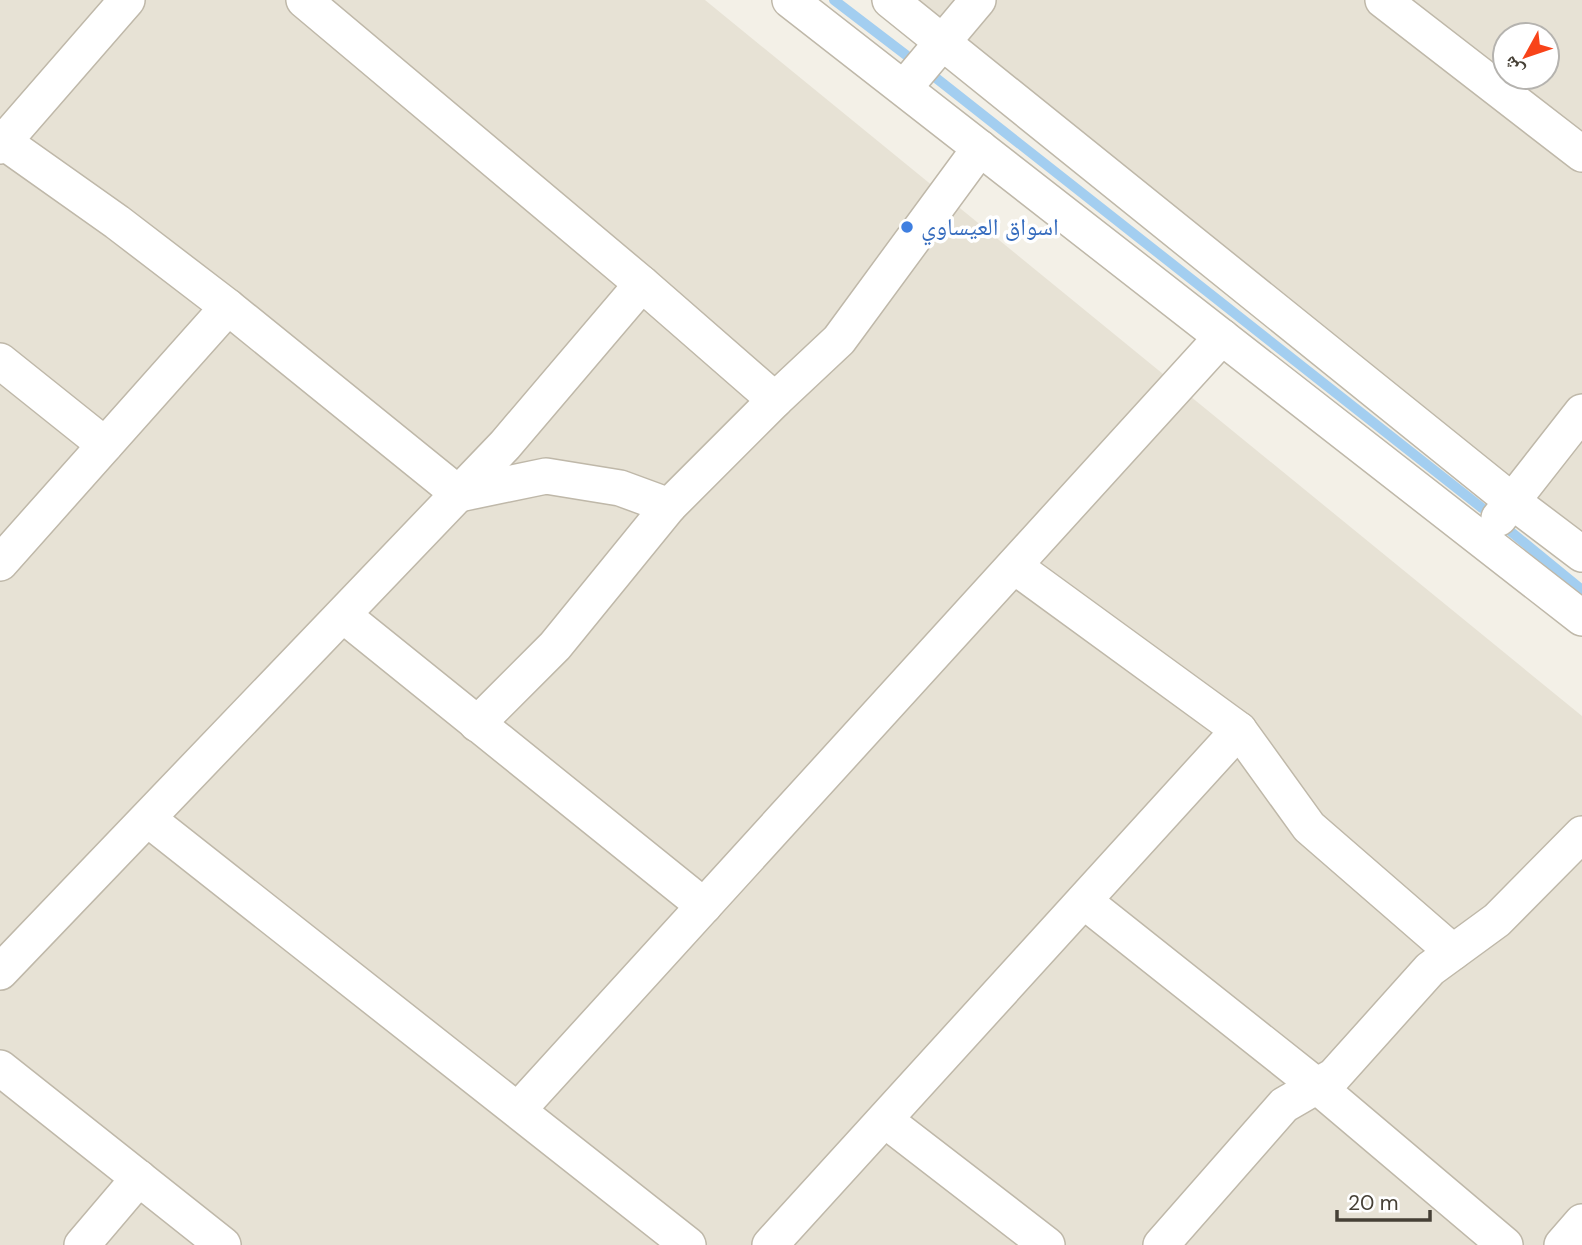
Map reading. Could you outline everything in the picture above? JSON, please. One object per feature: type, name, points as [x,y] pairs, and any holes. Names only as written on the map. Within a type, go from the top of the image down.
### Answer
[{"type":"street","points":[[127,0],[2,144],[117,222],[228,307],[459,494]]},
{"type":"street","points":[[304,0],[775,400]]},
{"type":"street","points":[[790,0],[1582,618]]},
{"type":"street","points":[[890,0],[1582,554]]},
{"type":"street","points":[[904,88],[978,0]]},
{"type":"street","points":[[1385,0],[1582,154]]},
{"type":"street","points":[[477,724],[555,646],[669,506],[839,340],[980,148]]},
{"type":"street","points":[[0,972],[505,445],[642,285]]},
{"type":"street","points":[[0,563],[228,307]]},
{"type":"street","points":[[518,1110],[1222,337]]},
{"type":"street","points":[[0,361],[105,445]]},
{"type":"street","points":[[1481,540],[1582,412]]},
{"type":"street","points":[[459,494],[546,476],[620,488],[669,506]]},
{"type":"street","points":[[1014,566],[1238,730],[1309,827],[1453,952]]},
{"type":"street","points":[[343,615],[704,906]]},
{"type":"street","points":[[770,1245],[1238,730]]},
{"type":"street","points":[[148,819],[688,1245]]},
{"type":"street","points":[[1161,1245],[1283,1105],[1334,1076],[1430,969],[1497,920],[1582,834]]},
{"type":"street","points":[[1084,901],[1317,1086],[1505,1245]]},
{"type":"street","points":[[0,1068],[223,1245]]},
{"type":"street","points":[[885,1120],[1047,1245]]},
{"type":"street","points":[[82,1245],[139,1178]]},
{"type":"street","points":[[1562,1245],[1582,1222]]},
{"type":"shaded area","points":[[0,0],[705,0],[1582,716],[1582,1227],[1565,1245],[0,1245]]},
{"type":"shaded area","points":[[870,0],[1582,0],[1582,556]]},
{"type":"waterway","points":[[834,0],[906,55]]},
{"type":"waterway","points":[[936,78],[1482,508]]},
{"type":"waterway","points":[[1510,531],[1582,590]]},
{"type":"place","name":"اسواق العيساوي","points":[[907,227]]}]
